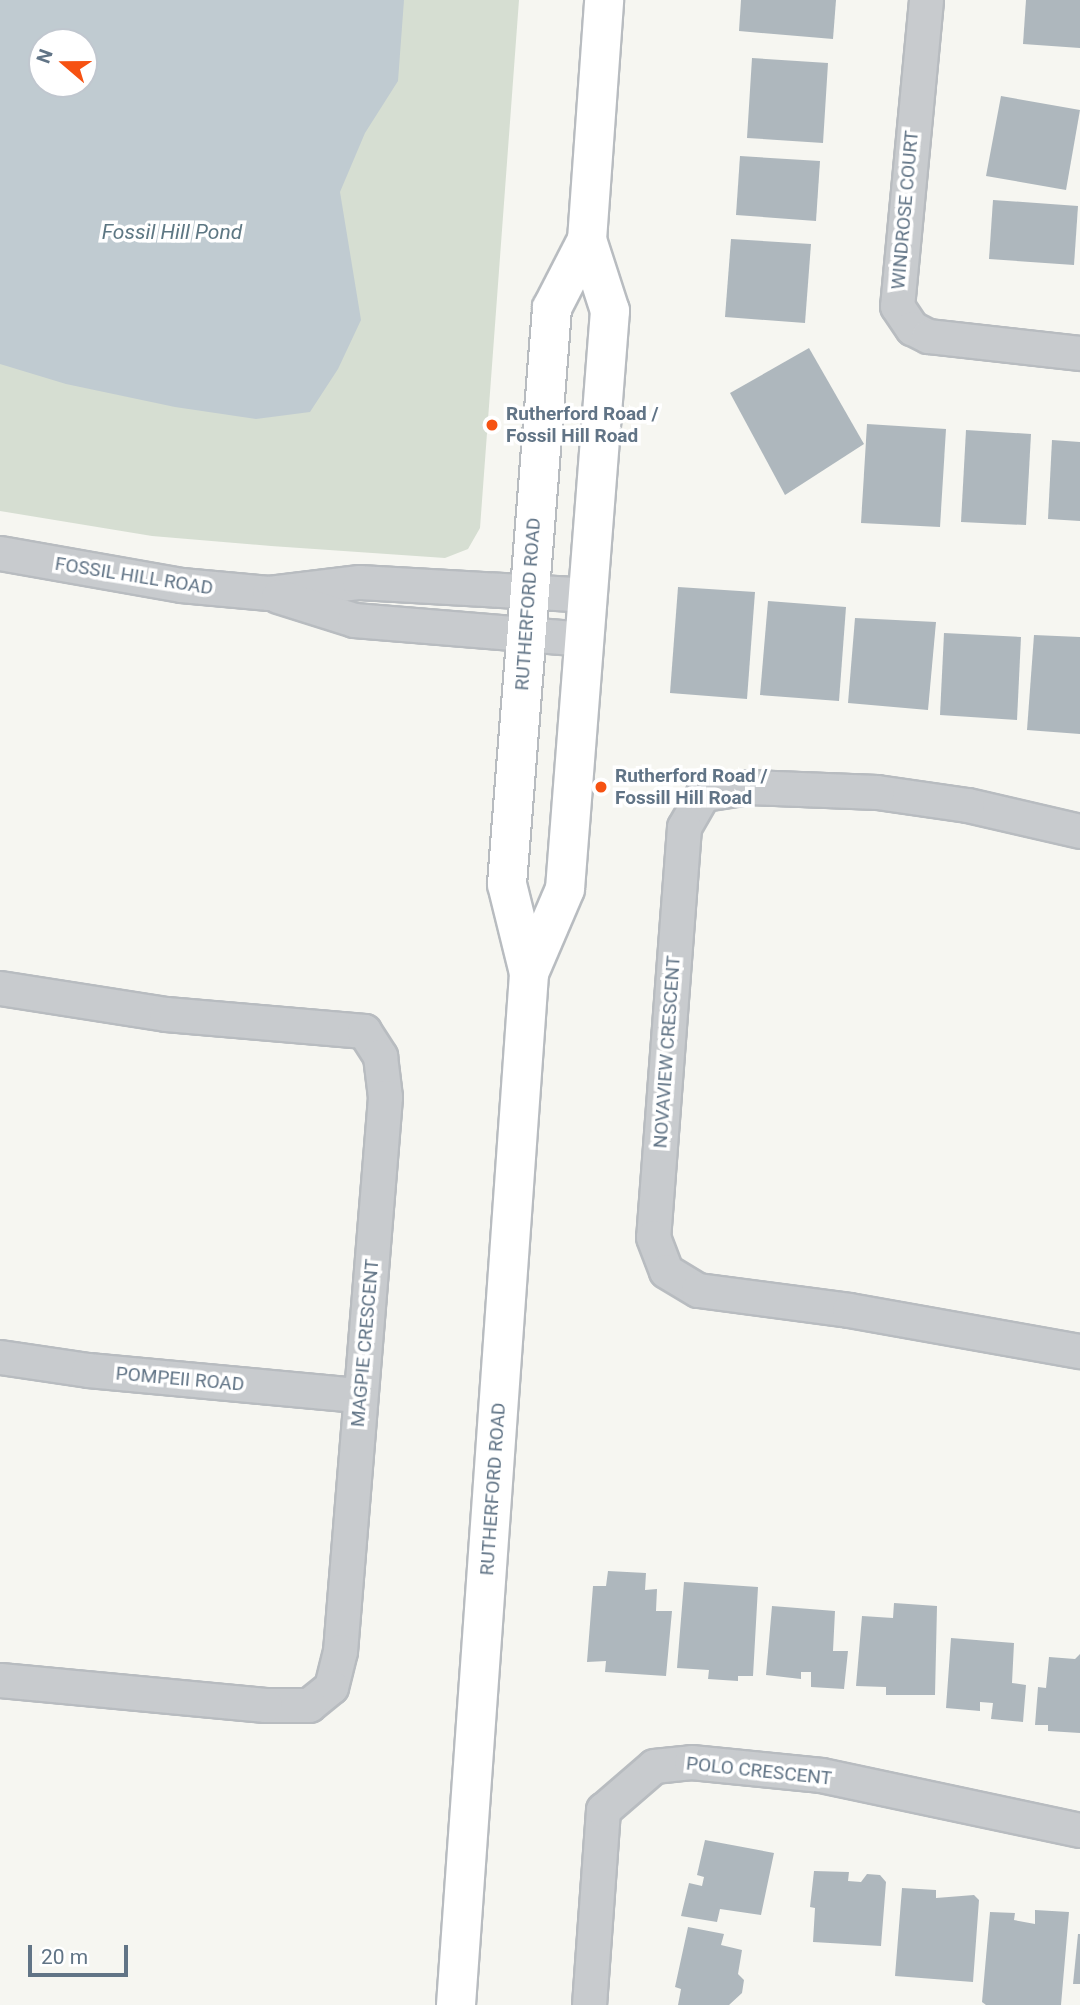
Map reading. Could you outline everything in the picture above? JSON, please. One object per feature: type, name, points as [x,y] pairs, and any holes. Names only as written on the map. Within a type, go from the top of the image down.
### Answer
[{"type":"main road","name":"RUTHERFORD ROAD","points":[[529,973],[565,889],[611,311],[587,240],[604,0]]},
{"type":"main road","name":"RUTHERFORD ROAD","points":[[456,2005],[529,973],[507,884],[552,309],[587,240]]},
{"type":"street","name":"WINDROSE COURT","points":[[926,0],[897,306],[912,328],[928,336],[1080,354]]},
{"type":"street","name":"FOSSIL HILL ROAD","points":[[0,554],[181,585],[269,593],[359,582],[588,595]]},
{"type":"street","name":"FOSSIL HILL ROAD","points":[[269,593],[354,620],[585,639]]},
{"type":"street","name":"NOVAVIEW CRESCENT","points":[[1080,831],[967,805],[877,792],[749,787],[703,794],[684,827],[653,1237],[666,1271],[698,1290],[849,1310],[1080,1351]]},
{"type":"street","name":"MAGPIE CRESCENT","points":[[0,988],[166,1014],[363,1031],[380,1056],[385,1097],[341,1651],[331,1687],[309,1705],[89,1692],[0,1680]]},
{"type":"street","name":"POMPEII ROAD","points":[[0,1357],[88,1370],[360,1395]]},
{"type":"street","name":"POLO CRESCENT","points":[[589,2005],[603,1811],[654,1766],[691,1762],[821,1775],[1080,1830]]},
{"type":"shaded area","points":[[0,0],[519,0],[480,528],[468,549],[445,558],[152,536],[0,511]]},
{"type":"water","name":"Fossil Hill Pond","points":[[0,0],[404,0],[398,81],[365,133],[340,192],[361,320],[338,369],[310,412],[256,419],[175,407],[66,384],[0,364]]},
{"type":"building","points":[[741,0],[836,0],[833,39],[739,31]]},
{"type":"building","points":[[1026,0],[1080,0],[1080,48],[1023,44]]},
{"type":"building","points":[[752,58],[828,63],[823,143],[747,138]]},
{"type":"building","points":[[1001,96],[1080,110],[1066,190],[986,176]]},
{"type":"building","points":[[740,156],[820,161],[816,221],[736,215]]},
{"type":"building","points":[[993,200],[1078,206],[1074,265],[989,259]]},
{"type":"building","points":[[731,239],[811,244],[805,323],[725,317]]},
{"type":"building","points":[[809,348],[864,444],[785,495],[730,393]]},
{"type":"building","points":[[867,424],[946,429],[940,527],[861,523]]},
{"type":"building","points":[[966,430],[1031,434],[1026,525],[961,522]]},
{"type":"building","points":[[1052,440],[1080,442],[1080,521],[1048,519]]},
{"type":"building","points":[[678,587],[755,592],[747,699],[670,693]]},
{"type":"building","points":[[768,601],[846,607],[839,701],[760,695]]},
{"type":"building","points":[[855,618],[936,622],[928,710],[848,703]]},
{"type":"building","points":[[944,633],[1021,637],[1017,720],[940,715]]},
{"type":"building","points":[[1034,635],[1080,637],[1080,734],[1027,730]]},
{"type":"building","points":[[608,1571],[646,1573],[645,1590],[657,1589],[656,1611],[672,1611],[666,1676],[605,1672],[606,1661],[587,1662],[593,1586],[606,1586]]},
{"type":"building","points":[[684,1582],[758,1587],[753,1676],[738,1676],[738,1681],[708,1679],[709,1670],[677,1668]]},
{"type":"building","points":[[894,1603],[937,1606],[935,1695],[886,1695],[886,1687],[856,1686],[862,1616],[893,1618]]},
{"type":"building","points":[[772,1606],[835,1611],[833,1651],[848,1651],[844,1689],[811,1687],[811,1672],[801,1672],[801,1679],[766,1675]]},
{"type":"building","points":[[951,1638],[1014,1643],[1012,1683],[1026,1685],[1023,1722],[991,1719],[993,1703],[980,1702],[980,1711],[946,1708]]},
{"type":"building","points":[[1080,1654],[1080,1733],[1048,1731],[1048,1725],[1035,1725],[1038,1687],[1046,1688],[1049,1657],[1075,1659]]},
{"type":"building","points":[[705,1840],[774,1853],[761,1915],[720,1909],[717,1922],[681,1916],[689,1883],[702,1886],[704,1877],[697,1875]]},
{"type":"building","points":[[814,1871],[849,1872],[848,1881],[861,1882],[867,1874],[880,1875],[886,1882],[881,1946],[813,1942],[815,1908],[810,1907]]},
{"type":"building","points":[[902,1888],[936,1890],[936,1898],[974,1895],[979,1900],[973,1982],[895,1976]]},
{"type":"building","points":[[1035,1910],[1069,1912],[1061,2005],[986,2005],[982,2002],[990,1912],[1015,1913],[1014,1920],[1035,1924]]},
{"type":"building","points":[[688,1927],[724,1934],[721,1945],[742,1950],[738,1974],[744,1980],[742,1993],[729,2005],[678,2005],[681,1989],[675,1987]]},
{"type":"building","points":[[1078,1934],[1080,1984],[1073,1984]]},
{"type":"place","name":"Rutherford Road / Fossil Hill Road","points":[[492,425]]},
{"type":"place","name":"Rutherford Road / Fossill Hill Road","points":[[601,787]]}]
